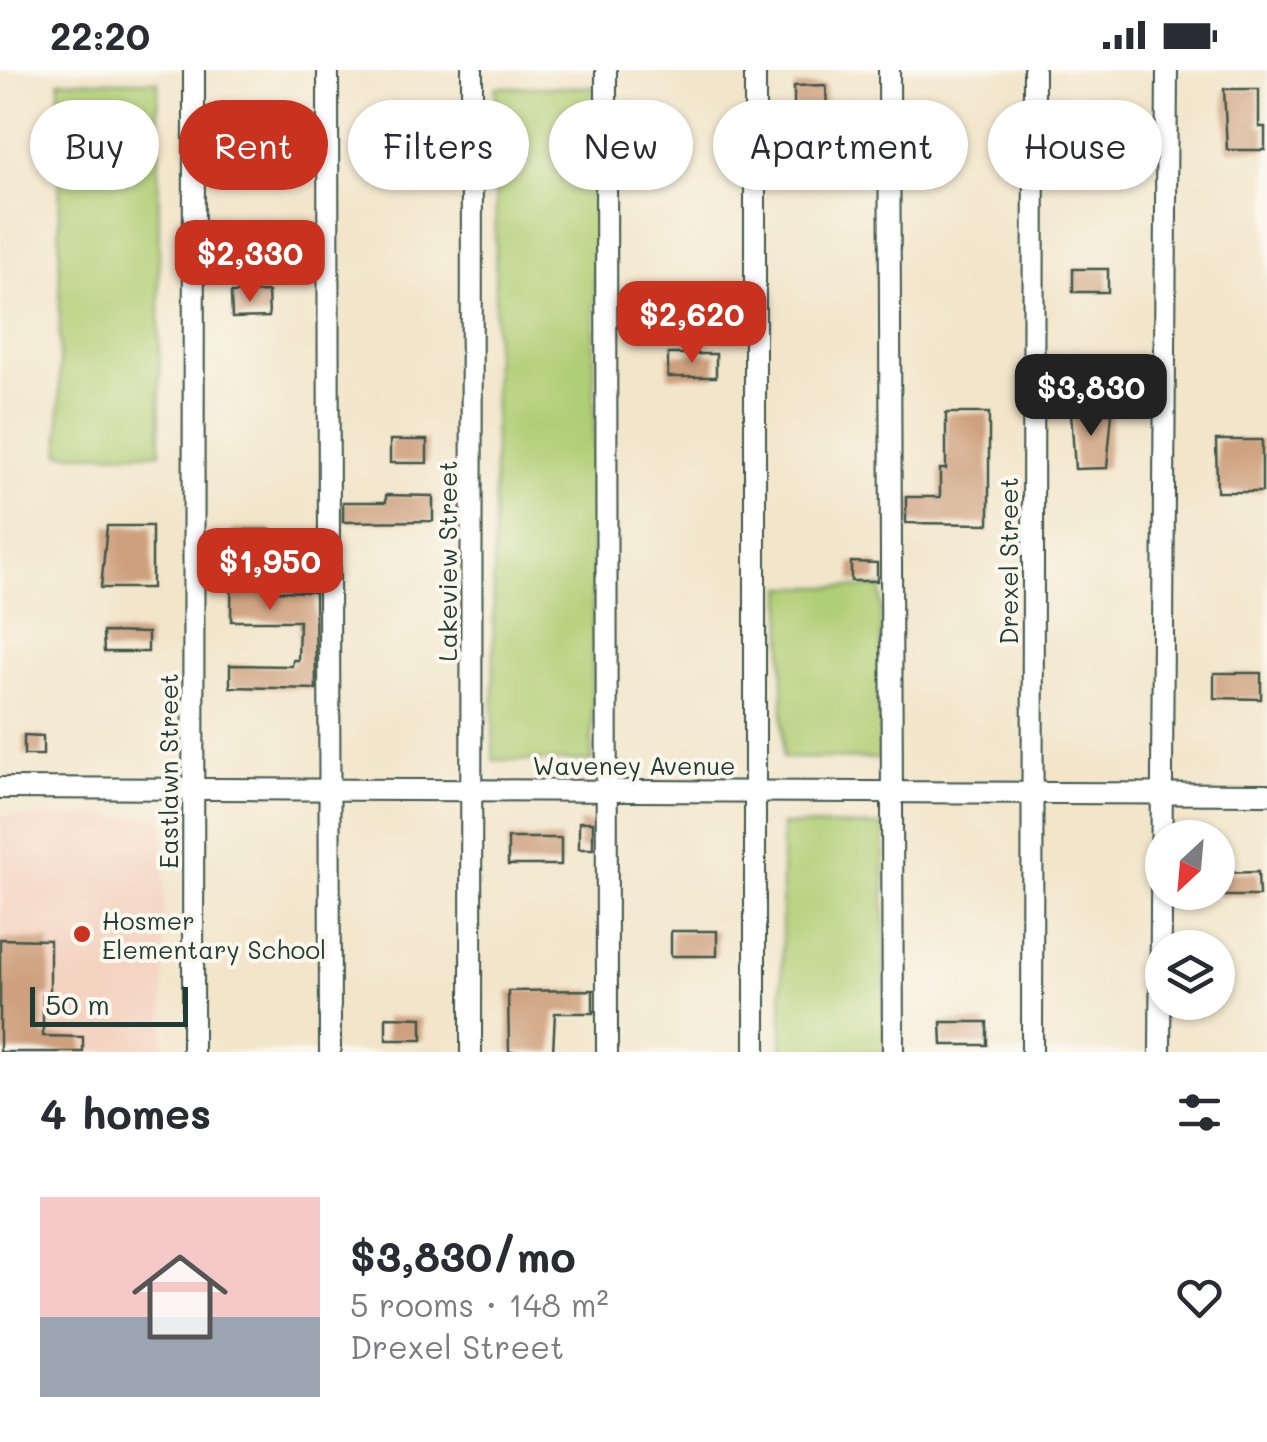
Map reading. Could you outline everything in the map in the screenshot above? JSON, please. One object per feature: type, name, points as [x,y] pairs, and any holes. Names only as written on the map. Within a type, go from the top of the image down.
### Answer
[{"type":"street","name":"Eastlawn Street","points":[[193,1052],[194,70]]},
{"type":"street","points":[[328,70],[330,1052]]},
{"type":"street","name":"Lakeview Street","points":[[471,1052],[472,70]]},
{"type":"street","points":[[606,70],[607,1052]]},
{"type":"street","points":[[755,70],[755,1052]]},
{"type":"street","points":[[890,70],[892,1052]]},
{"type":"street","name":"Drexel Street","points":[[1032,1052],[1034,70]]},
{"type":"street","points":[[1160,1052],[1166,70]]},
{"type":"street","name":"Waveney Avenue","points":[[0,788],[1267,794]]},
{"type":"shaded area","name":"Hosmer Elementary School","points":[[0,816],[164,817],[164,1052],[0,1052]]},
{"type":"green space","points":[[59,81],[158,81],[158,100],[59,100]]},
{"type":"green space","points":[[496,87],[596,87],[596,100],[549,100],[549,190],[595,190],[592,761],[493,760],[496,190],[529,190],[529,100],[496,100]]},
{"type":"green space","points":[[59,190],[159,190],[160,453],[60,454]]},
{"type":"green space","points":[[783,587],[881,587],[881,759],[783,758]]},
{"type":"green space","points":[[782,825],[884,826],[885,1052],[782,1052]]},
{"type":"building","points":[[826,85],[827,100],[794,100],[794,86]]},
{"type":"building","points":[[1224,89],[1259,89],[1259,127],[1265,127],[1265,150],[1227,150]]},
{"type":"building","points":[[1073,269],[1108,269],[1108,292],[1073,292]]},
{"type":"building","points":[[268,292],[269,317],[232,318],[231,293]]},
{"type":"building","points":[[668,354],[716,354],[716,377],[668,377]]},
{"type":"building","points":[[1071,412],[1112,413],[1107,468],[1075,469]]},
{"type":"building","points":[[946,413],[989,413],[989,524],[906,523],[906,497],[940,497],[940,469],[946,469]]},
{"type":"building","points":[[390,440],[427,440],[427,463],[390,463]]},
{"type":"building","points":[[1216,440],[1262,440],[1262,492],[1217,492]]},
{"type":"building","points":[[386,495],[433,496],[433,521],[343,522],[343,502],[386,502]]},
{"type":"building","points":[[107,526],[152,526],[152,588],[101,588]]},
{"type":"building","points":[[232,530],[271,530],[272,591],[315,592],[316,689],[230,687],[230,665],[292,666],[293,660],[298,660],[299,621],[231,621]]},
{"type":"building","points":[[851,562],[877,563],[877,581],[851,581]]},
{"type":"building","points":[[103,632],[148,633],[148,652],[104,652]]},
{"type":"building","points":[[1214,673],[1261,673],[1261,699],[1214,698]]},
{"type":"building","points":[[24,735],[43,736],[43,755],[24,755]]},
{"type":"building","points":[[579,822],[593,822],[593,849],[579,849]]},
{"type":"building","points":[[508,838],[561,838],[561,865],[508,865]]},
{"type":"building","points":[[1258,872],[1259,896],[1235,896],[1235,873]]},
{"type":"building","points":[[671,931],[717,931],[717,956],[671,956]]},
{"type":"building","points":[[0,939],[50,940],[50,996],[43,996],[43,1036],[83,1037],[83,1052],[0,1052]]},
{"type":"building","points":[[593,990],[593,1013],[555,1013],[553,1052],[509,1052],[508,991]]},
{"type":"building","points":[[386,1017],[422,1018],[422,1040],[386,1040]]},
{"type":"building","points":[[941,1022],[987,1022],[987,1045],[942,1045]]},
{"type":"place","name":"Hosmer Elementary School","points":[[82,934]]}]
